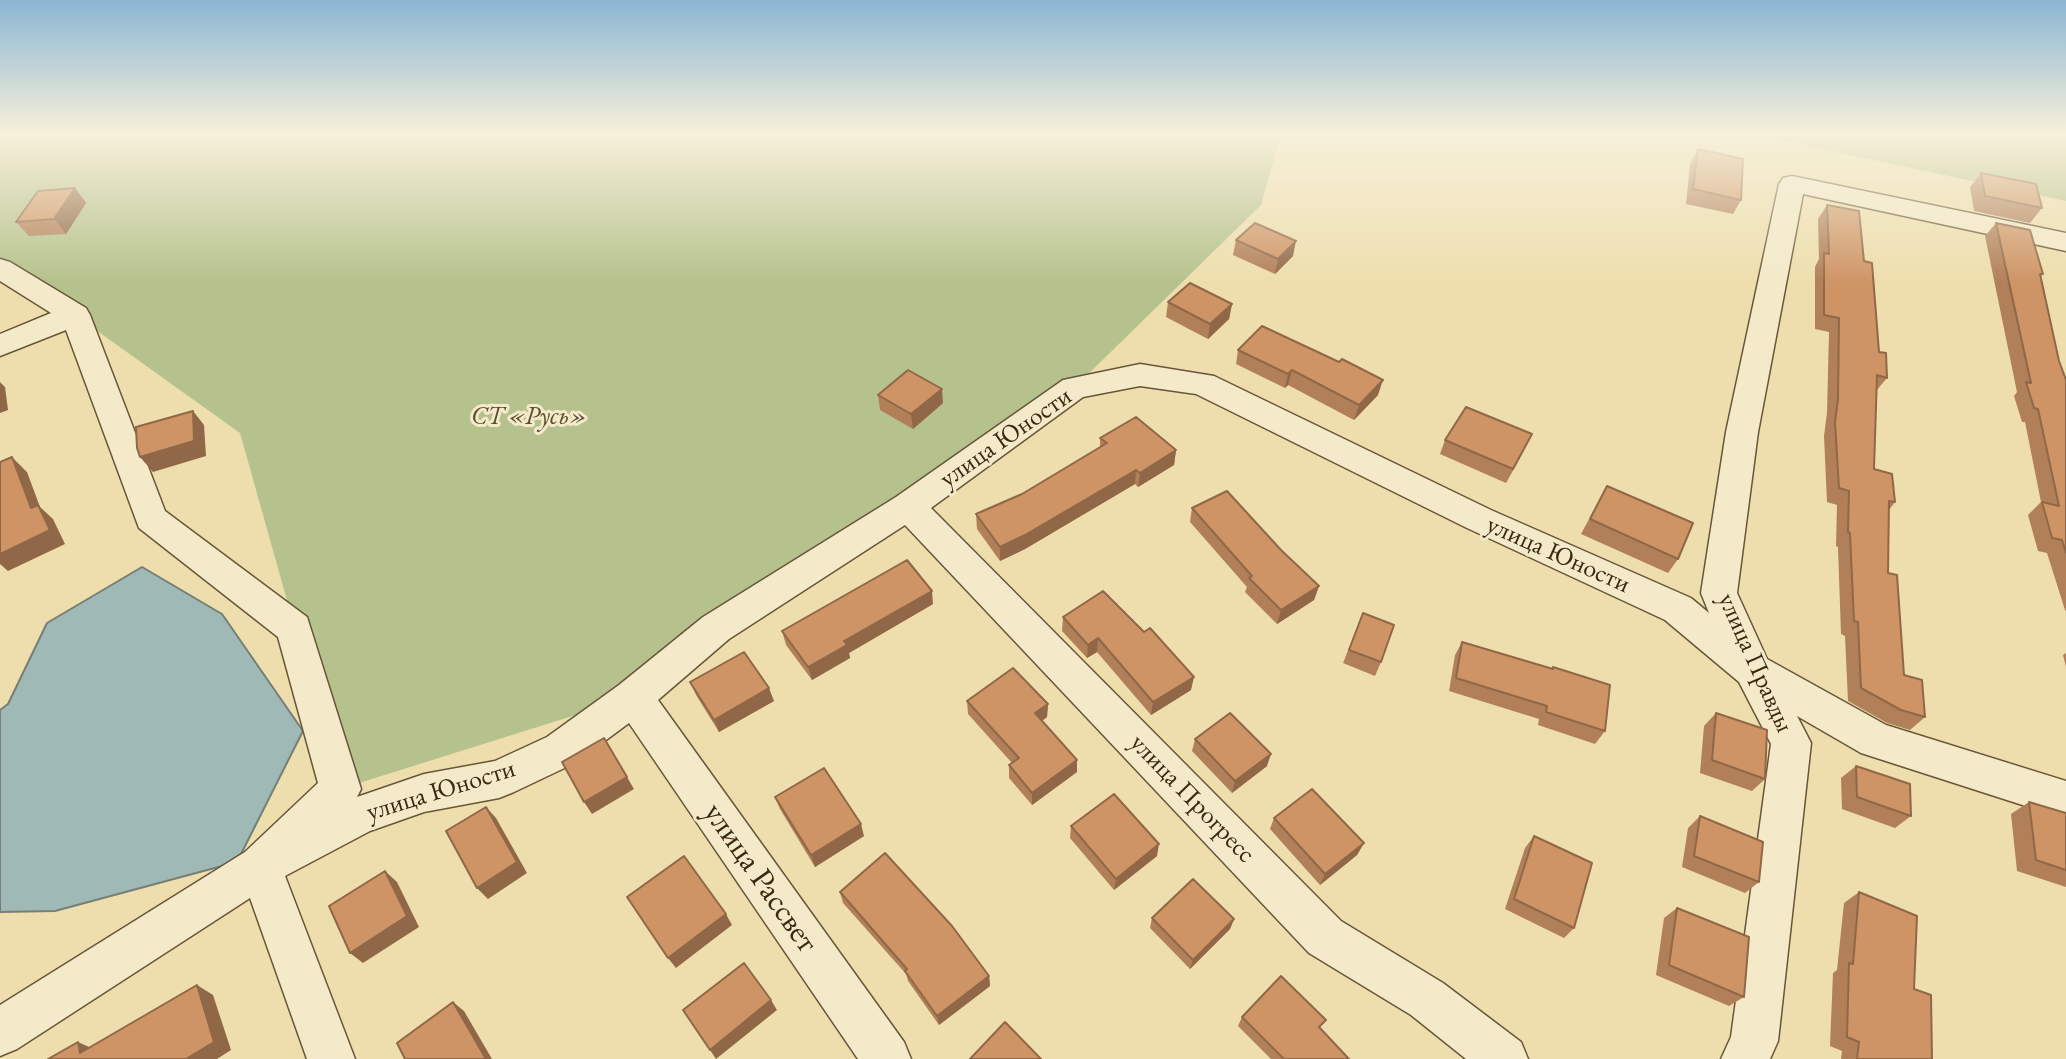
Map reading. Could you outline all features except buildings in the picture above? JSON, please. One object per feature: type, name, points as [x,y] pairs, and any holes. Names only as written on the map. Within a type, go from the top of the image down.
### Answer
[{"type":"street","name":"улица Правды","points":[[1745,1059],[1754,1041],[1791,743],[1753,670],[1719,593],[1742,432],[1792,184],[2064,249]]},
{"type":"street","points":[[0,268],[75,315],[151,519],[294,628],[340,789],[260,867],[331,1059]]},
{"type":"street","points":[[0,346],[75,315]]},
{"type":"street","name":"улица Юности","points":[[0,1032],[260,867],[358,816],[424,793],[499,779],[561,750],[633,697],[716,628],[908,506],[1074,388],[1140,375],[1203,384],[1479,519],[1678,609],[1753,670],[1875,740],[2066,800]]},
{"type":"street","name":"улица Прогресс","points":[[908,506],[1325,937],[1427,999],[1504,1059]]},
{"type":"street","name":"улица Рассвет","points":[[633,697],[887,1059]]},
{"type":"green space","name":"СТ «Русь»","points":[[0,183],[1267,183],[1261,205],[1074,388],[633,697],[340,789],[240,433],[75,315],[0,268]]},
{"type":"green space","points":[[1984,183],[2066,183],[2066,201]]},
{"type":"water","points":[[142,567],[222,614],[303,731],[237,862],[55,911],[0,912],[0,710],[8,704],[47,623]]}]
